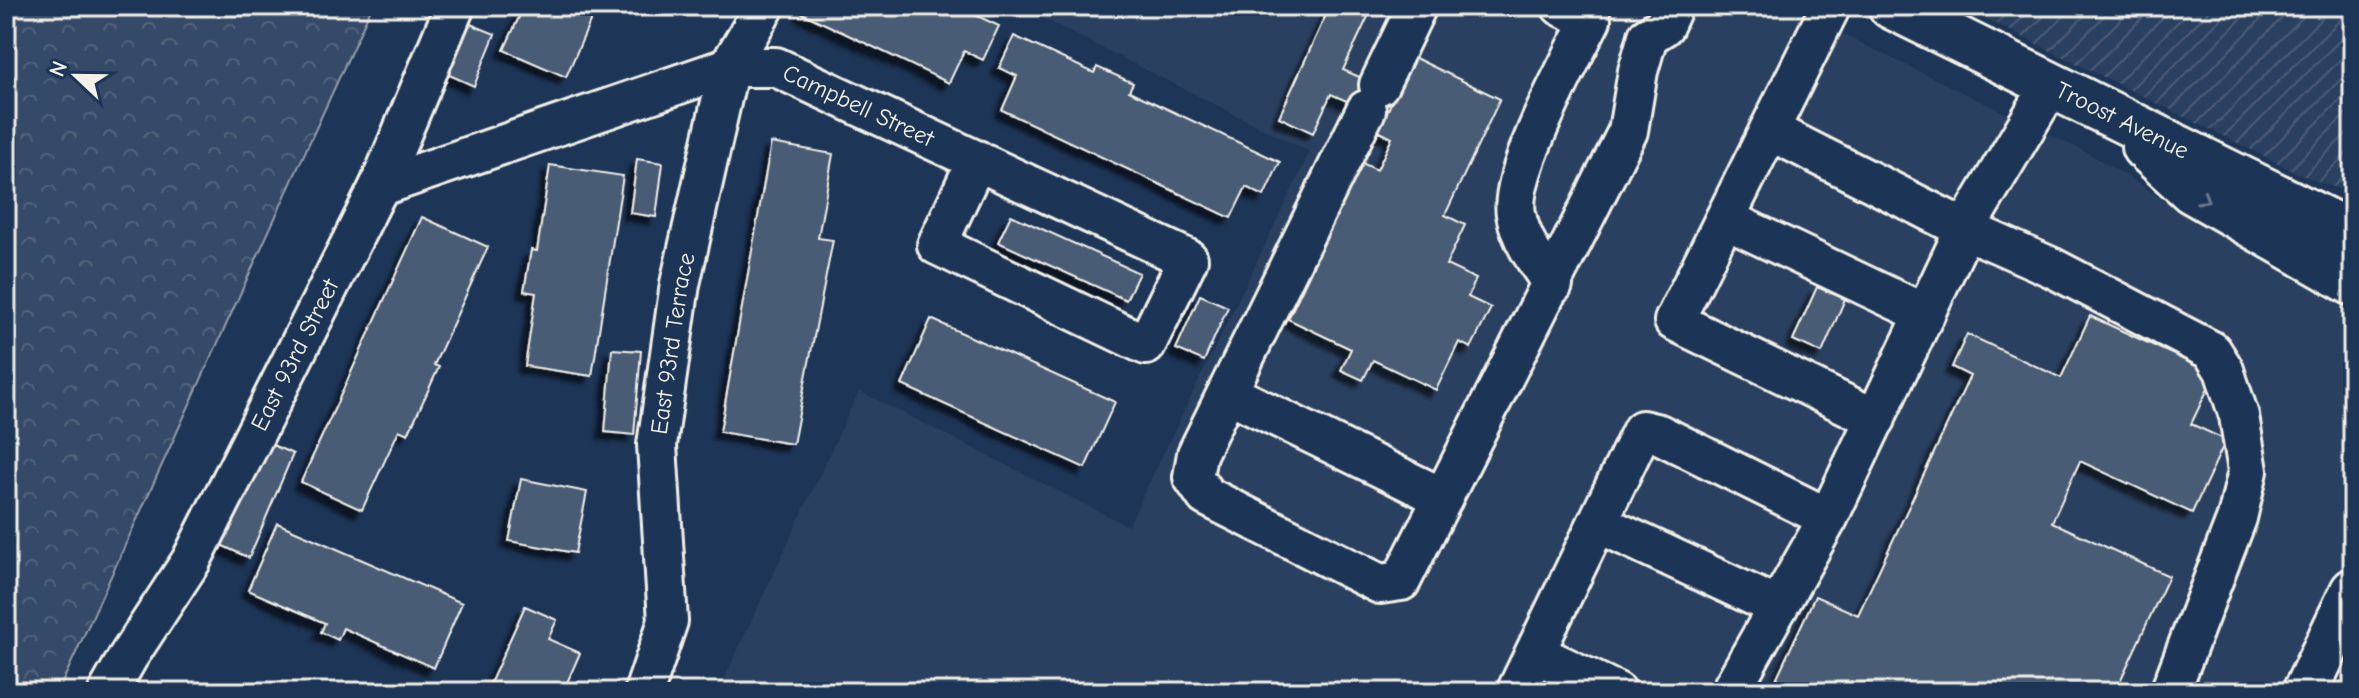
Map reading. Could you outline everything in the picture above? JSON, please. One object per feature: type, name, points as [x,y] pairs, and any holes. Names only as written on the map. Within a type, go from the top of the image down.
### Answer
[{"type":"main road","name":"Troost Avenue","points":[[1891,6],[2353,234]]},
{"type":"main road","points":[[2103,111],[2192,191],[2353,283]]},
{"type":"main road","points":[[2215,166],[2353,210]]},
{"type":"main road","points":[[2305,692],[2353,591]]},
{"type":"street","name":"East 93rd Street","points":[[108,692],[191,561],[379,187],[455,6]]},
{"type":"street","name":"East 93rd Terrace","points":[[644,692],[668,621],[657,445],[680,284],[729,67],[765,6]]},
{"type":"street","points":[[1417,6],[1197,454],[1193,477],[1206,496],[1380,584],[1401,581],[1628,131],[1645,30]]},
{"type":"street","points":[[1553,285],[1527,246],[1519,224],[1516,212],[1518,182],[1545,112],[1576,13],[1645,30],[1664,26],[1673,6]]},
{"type":"street","points":[[1831,6],[1674,321],[1876,419]]},
{"type":"street","name":"Campbell Street","points":[[379,187],[729,67],[776,67],[977,160],[1188,259],[1146,345],[937,245],[977,160]]},
{"type":"street","points":[[1730,692],[1828,518],[1965,229],[2051,85]]},
{"type":"street","points":[[1769,130],[1965,229],[2051,267],[2212,351],[2224,370],[2239,416],[2248,471],[2237,518],[2170,692]]},
{"type":"street","points":[[1725,219],[1925,314]]},
{"type":"street","points":[[1228,393],[1443,498]]},
{"type":"street","points":[[1516,692],[1642,430],[1659,434],[1828,518]]},
{"type":"street","points":[[1598,523],[1778,607]]},
{"type":"street","points":[[1535,653],[1617,692]]},
{"type":"shaded area","points":[[1018,6],[1784,6],[2088,153],[2193,221],[2309,281],[2353,310],[2353,547],[2285,692],[718,692],[859,391],[1128,526],[1310,152]]},
{"type":"shaded area","points":[[1960,6],[2353,6],[2353,194],[2308,178]]},
{"type":"green space","points":[[6,6],[372,6],[58,692],[6,692]]},
{"type":"building","points":[[524,6],[597,6],[566,77],[504,50]]},
{"type":"building","points":[[806,6],[956,6],[999,26],[983,60],[964,51],[949,83],[802,13]]},
{"type":"building","points":[[1330,6],[1373,6],[1343,70],[1376,84],[1365,109],[1331,94],[1313,133],[1279,117]]},
{"type":"building","points":[[468,23],[495,34],[474,86],[447,74]]},
{"type":"building","points":[[1014,36],[1094,73],[1097,67],[1133,83],[1129,91],[1280,162],[1264,196],[1246,187],[1231,218],[1002,110],[1017,76],[999,68]]},
{"type":"building","points":[[1413,57],[1500,99],[1445,215],[1465,225],[1446,265],[1476,279],[1468,297],[1491,308],[1471,348],[1459,342],[1436,390],[1373,360],[1363,380],[1341,370],[1351,349],[1288,319],[1362,163],[1377,170],[1392,138],[1378,131]]},
{"type":"building","points":[[771,143],[833,154],[818,238],[833,240],[793,444],[720,432]]},
{"type":"building","points":[[637,159],[663,163],[656,217],[630,213]]},
{"type":"building","points":[[550,165],[623,176],[592,376],[525,366],[536,293],[524,291],[531,250],[537,251]]},
{"type":"building","points":[[1011,215],[1139,273],[1126,300],[998,242]]},
{"type":"building","points":[[422,217],[488,247],[434,365],[439,367],[408,434],[399,430],[362,510],[301,482]]},
{"type":"building","points":[[1817,287],[1845,299],[1822,353],[1793,340]]},
{"type":"building","points":[[1200,295],[1228,307],[1204,361],[1176,349]]},
{"type":"building","points":[[2090,316],[2215,374],[2191,424],[2226,440],[2192,513],[2080,461],[2052,522],[2169,576],[2115,692],[1770,692],[1815,596],[1858,615],[1970,376],[1952,367],[1967,334],[2061,378]]},
{"type":"building","points":[[931,319],[1115,402],[1085,468],[902,385]]},
{"type":"building","points":[[612,349],[641,351],[634,435],[605,432]]},
{"type":"building","points":[[266,442],[293,454],[249,558],[221,545]]},
{"type":"building","points":[[521,479],[587,492],[575,553],[509,541]]},
{"type":"building","points":[[277,523],[462,603],[434,668],[343,628],[338,640],[321,632],[325,623],[248,590]]},
{"type":"building","points":[[525,606],[557,620],[548,639],[580,653],[563,692],[482,692],[485,684],[489,686]]}]
